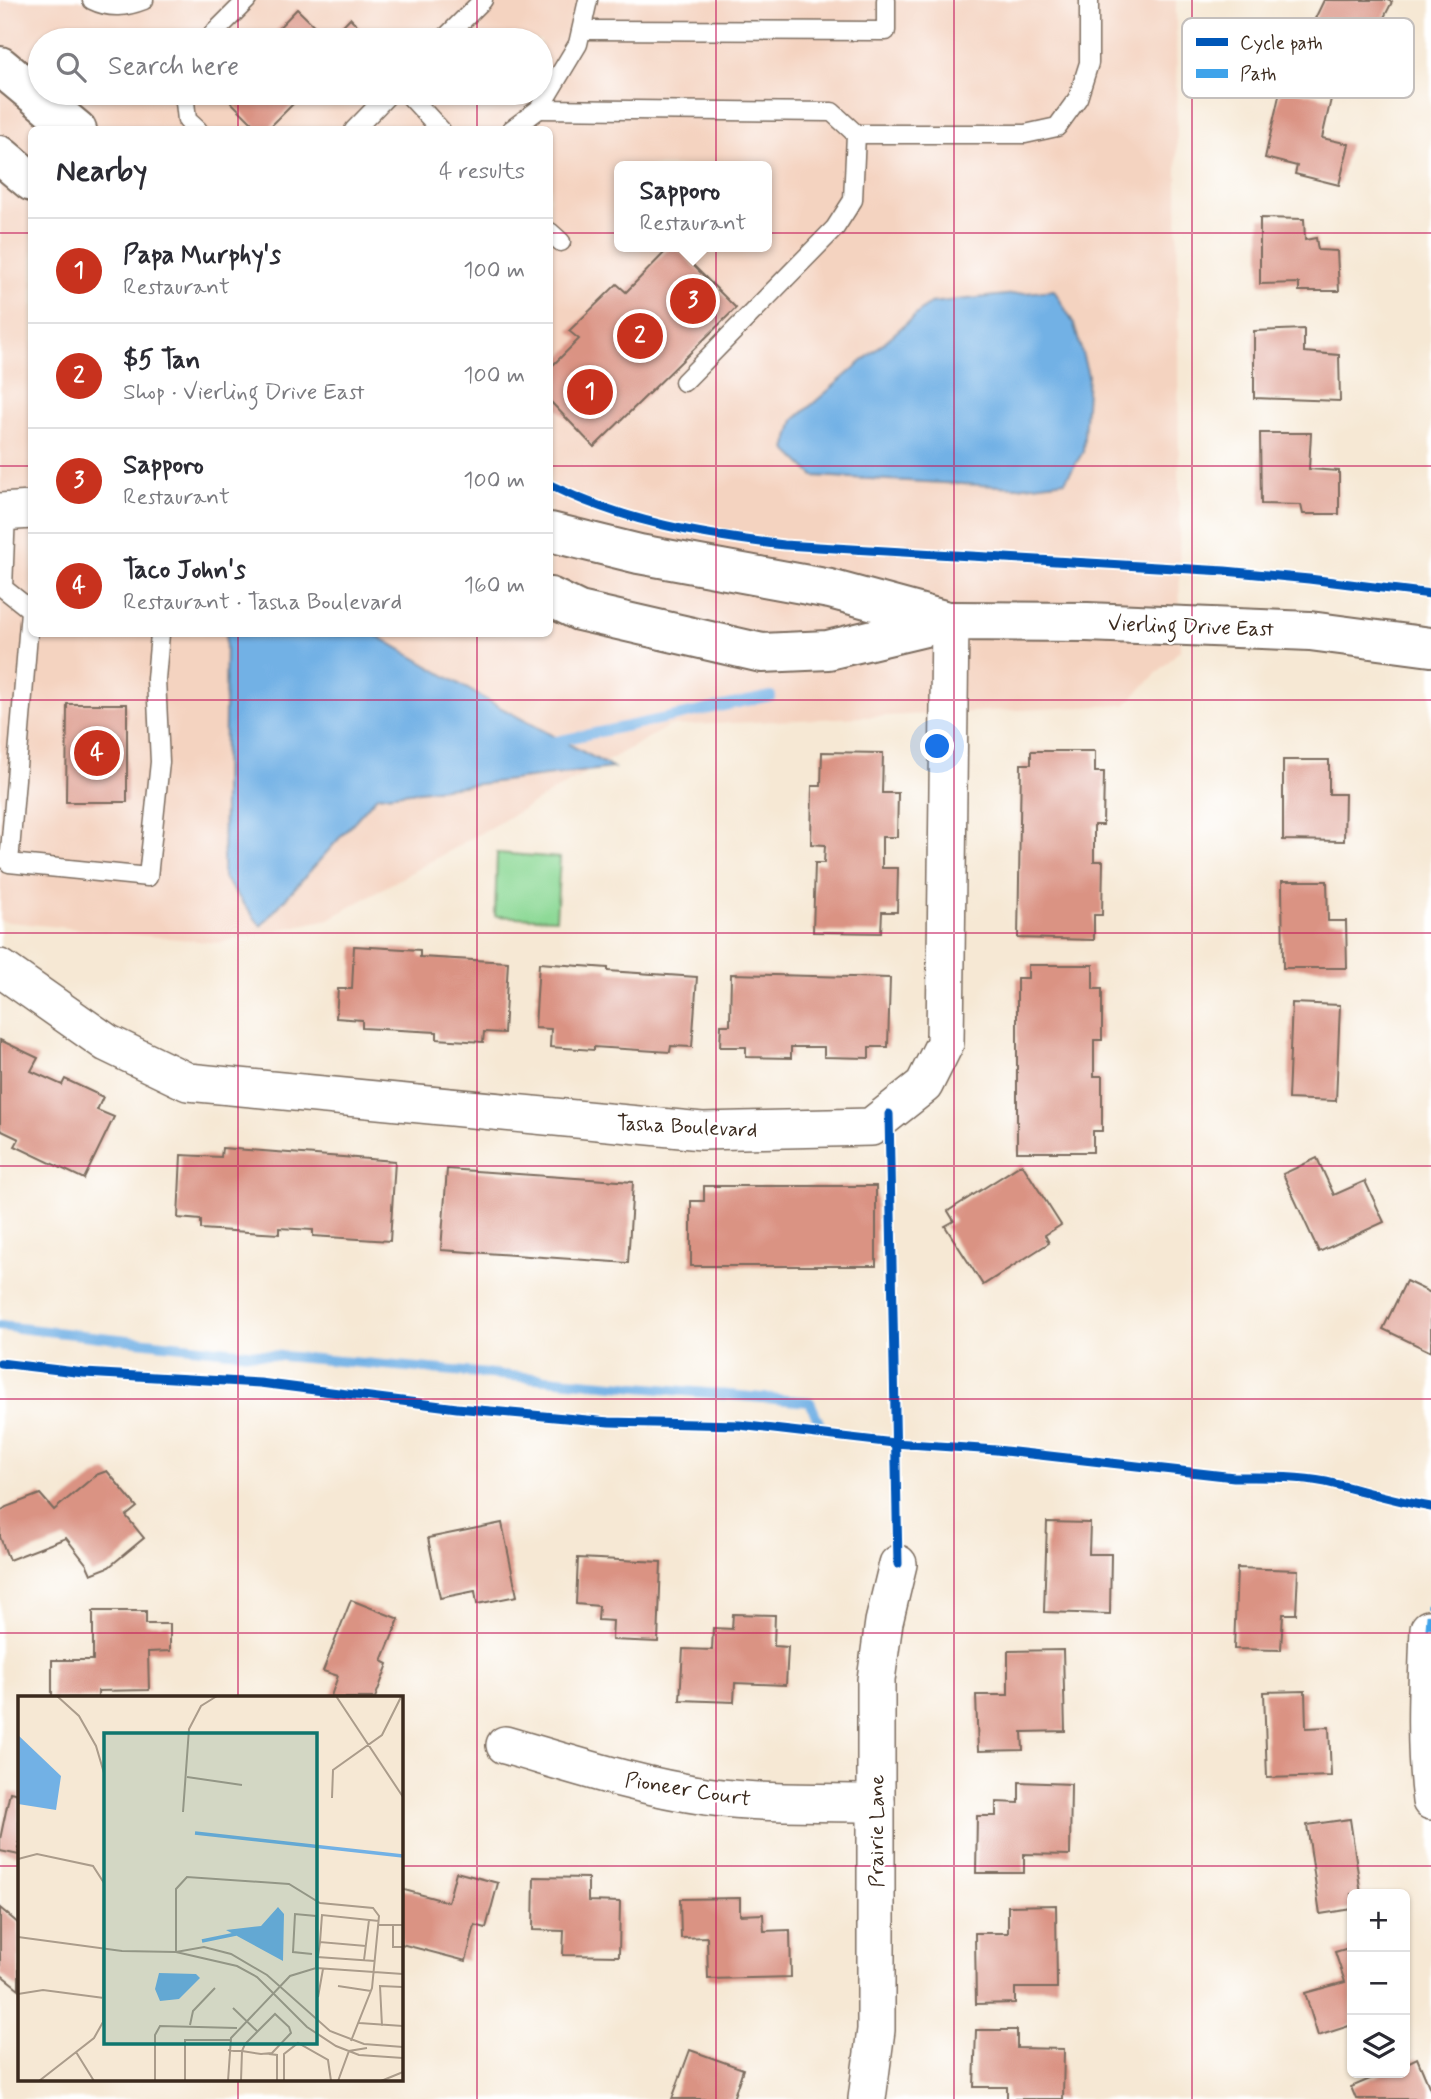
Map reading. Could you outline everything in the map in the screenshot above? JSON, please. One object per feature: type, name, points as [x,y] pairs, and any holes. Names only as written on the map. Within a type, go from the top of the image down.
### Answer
[{"type":"street","points":[[0,65],[28,89]]},
{"type":"street","points":[[47,105],[72,126]]},
{"type":"street","points":[[0,155],[28,179]]},
{"type":"street","name":"Vierling Drive East","points":[[553,533],[639,554],[830,589],[950,621]]},
{"type":"street","name":"Vierling Drive East","points":[[553,598],[579,611],[762,653],[828,650],[950,621],[1101,622],[1310,631],[1431,647]]},
{"type":"street","name":"Tasha Boulevard","points":[[0,968],[107,1043],[188,1082],[702,1131],[872,1127],[924,1085],[945,1043],[950,621]]},
{"type":"street","name":"Prairie Lane","points":[[867,2099],[872,2077],[876,2030],[876,1680],[884,1622],[898,1564]]},
{"type":"street","points":[[1429,1629],[1427,1713],[1431,1801]]},
{"type":"street","name":"Pioneer Court","points":[[505,1745],[627,1781],[708,1796],[789,1802],[876,1803]]},
{"type":"lane","points":[[92,0],[128,7],[144,0]]},
{"type":"lane","points":[[219,28],[247,0]]},
{"type":"lane","points":[[455,28],[483,0]]},
{"type":"lane","points":[[553,87],[578,44],[588,0]]},
{"type":"lane","points":[[582,30],[886,31],[886,0]]},
{"type":"lane","points":[[540,109],[832,112],[856,134],[1025,134],[1057,127],[1078,98],[1089,63],[1089,0]]},
{"type":"lane","points":[[185,105],[187,120],[194,126]]},
{"type":"lane","points":[[358,126],[378,105]]},
{"type":"lane","points":[[418,105],[437,126]]},
{"type":"lane","points":[[517,126],[542,105]]},
{"type":"lane","points":[[684,382],[835,228],[853,200],[856,134]]},
{"type":"lane","points":[[13,511],[2,589],[28,609]]},
{"type":"lane","points":[[29,637],[9,863],[148,877],[160,762],[156,678],[160,637]]},
{"type":"shaded area","points":[[0,0],[1176,0],[1180,650],[1125,705],[669,726],[329,919],[218,943],[0,921]]},
{"type":"green space","points":[[497,853],[560,858],[556,919],[495,916]]},
{"type":"water","points":[[1054,290],[1074,324],[1088,375],[1083,452],[1065,481],[1017,487],[814,476],[786,449],[794,420],[930,303]]},
{"type":"water","points":[[226,637],[379,637],[490,702],[613,768],[377,796],[261,926],[223,877]]},
{"type":"building","points":[[1324,0],[1392,2],[1384,18],[1315,18]]},
{"type":"building","points":[[297,9],[317,28],[279,28]]},
{"type":"building","points":[[350,18],[360,28],[340,28]]},
{"type":"building","points":[[1279,98],[1331,99],[1322,138],[1349,144],[1339,185],[1295,174],[1297,166],[1265,158]]},
{"type":"building","points":[[234,105],[292,105],[271,126],[255,126]]},
{"type":"building","points":[[1260,218],[1304,219],[1305,240],[1316,238],[1318,250],[1337,251],[1339,291],[1299,291],[1299,283],[1260,284]]},
{"type":"building","points":[[665,252],[680,252],[736,308],[594,447],[553,404],[553,365],[579,339],[569,331],[617,284],[626,292]]},
{"type":"building","points":[[1304,329],[1304,352],[1339,355],[1340,401],[1254,398],[1254,331]]},
{"type":"building","points":[[1260,433],[1311,433],[1309,469],[1339,471],[1339,514],[1303,514],[1301,505],[1261,504]]},
{"type":"building","points":[[67,704],[127,704],[127,802],[66,802]]},
{"type":"building","points":[[1031,751],[1095,751],[1095,772],[1104,772],[1103,825],[1094,825],[1094,861],[1103,861],[1102,915],[1094,915],[1094,940],[1018,938],[1021,764],[1031,764]]},
{"type":"building","points":[[822,752],[883,753],[882,793],[898,793],[897,837],[882,837],[882,868],[898,868],[897,912],[882,912],[881,933],[813,932],[815,863],[824,863],[825,845],[811,844],[812,786],[821,786]]},
{"type":"building","points":[[1283,760],[1329,760],[1329,794],[1345,794],[1344,841],[1283,840]]},
{"type":"building","points":[[1282,881],[1327,881],[1328,921],[1346,921],[1347,968],[1283,968]]},
{"type":"building","points":[[354,946],[420,950],[420,957],[508,962],[504,1033],[484,1032],[483,1042],[437,1039],[437,1032],[362,1028],[362,1020],[336,1018],[338,989],[352,989]]},
{"type":"building","points":[[539,963],[697,977],[692,1047],[671,1046],[670,1052],[550,1047],[551,1029],[535,1028]]},
{"type":"building","points":[[1028,965],[1093,965],[1093,989],[1102,989],[1102,1040],[1094,1040],[1094,1076],[1102,1076],[1102,1131],[1093,1131],[1093,1152],[1017,1152],[1017,978],[1028,978]]},
{"type":"building","points":[[731,974],[890,978],[888,1047],[869,1047],[869,1058],[824,1057],[824,1047],[791,1047],[791,1058],[746,1057],[746,1047],[720,1047],[721,1025],[730,1025]]},
{"type":"building","points":[[1292,1003],[1340,1005],[1336,1101],[1288,1099]]},
{"type":"building","points":[[0,1040],[38,1058],[31,1071],[62,1085],[65,1079],[103,1097],[97,1110],[114,1117],[84,1179],[15,1146],[19,1139],[0,1130]]},
{"type":"building","points":[[222,1148],[395,1161],[390,1241],[313,1236],[313,1230],[279,1228],[279,1234],[201,1229],[201,1220],[178,1218],[181,1155],[221,1157]]},
{"type":"building","points":[[1317,1158],[1334,1195],[1365,1181],[1384,1222],[1319,1252],[1283,1174]]},
{"type":"building","points":[[1022,1164],[1061,1225],[1045,1235],[1049,1243],[983,1285],[945,1226],[954,1221],[948,1211]]},
{"type":"building","points":[[447,1169],[633,1182],[628,1263],[441,1250]]},
{"type":"building","points":[[704,1186],[876,1186],[876,1266],[691,1266],[691,1201],[704,1201]]},
{"type":"building","points":[[1406,1281],[1431,1293],[1431,1352],[1383,1329]]},
{"type":"building","points":[[107,1471],[137,1507],[126,1516],[144,1538],[109,1567],[91,1574],[66,1538],[9,1560],[0,1537],[0,1512],[40,1494],[54,1510],[96,1475]]},
{"type":"building","points":[[1047,1522],[1090,1523],[1089,1554],[1111,1554],[1110,1614],[1044,1612]]},
{"type":"building","points":[[502,1523],[517,1596],[477,1604],[475,1591],[440,1598],[428,1538]]},
{"type":"building","points":[[578,1558],[661,1562],[658,1642],[612,1640],[613,1621],[598,1620],[599,1606],[576,1604]]},
{"type":"building","points":[[1237,1568],[1298,1570],[1296,1614],[1283,1614],[1281,1650],[1234,1649]]},
{"type":"building","points":[[351,1600],[399,1619],[382,1661],[388,1664],[376,1696],[331,1696],[338,1676],[323,1671]]},
{"type":"building","points":[[93,1611],[146,1611],[146,1624],[170,1624],[170,1651],[148,1652],[149,1690],[98,1691],[98,1696],[52,1696],[52,1660],[93,1660]]},
{"type":"building","points":[[733,1614],[775,1615],[774,1646],[788,1647],[786,1685],[735,1683],[734,1702],[680,1700],[683,1649],[712,1650],[713,1628],[732,1629]]},
{"type":"building","points":[[1063,1650],[1065,1731],[1022,1732],[1023,1750],[978,1751],[976,1695],[1008,1695],[1008,1651]]},
{"type":"building","points":[[1305,1691],[1306,1728],[1329,1727],[1331,1776],[1267,1778],[1264,1692]]},
{"type":"building","points":[[1019,1782],[1071,1784],[1070,1855],[1024,1854],[1024,1873],[976,1873],[977,1816],[996,1816],[996,1802],[1019,1803]]},
{"type":"building","points":[[10,1792],[18,1794],[18,1855],[0,1851]]},
{"type":"building","points":[[1350,1819],[1360,1889],[1347,1889],[1347,1910],[1320,1914],[1307,1825]]},
{"type":"building","points":[[456,1872],[498,1883],[486,1928],[475,1925],[466,1961],[402,1944],[402,1889],[448,1902]]},
{"type":"building","points":[[534,1877],[588,1878],[588,1901],[620,1902],[619,1956],[563,1955],[564,1931],[533,1930]]},
{"type":"building","points":[[740,1898],[740,1915],[763,1914],[764,1931],[790,1930],[791,1977],[708,1979],[707,1937],[681,1938],[680,1899]]},
{"type":"building","points":[[1056,1905],[1057,1988],[1015,1988],[1015,2003],[976,2004],[975,1933],[1008,1933],[1008,1906]]},
{"type":"building","points":[[0,1908],[18,1923],[18,1988],[0,1974]]},
{"type":"building","points":[[1347,1948],[1347,2027],[1318,2036],[1305,1993],[1345,1982],[1335,1952]]},
{"type":"building","points":[[976,2030],[1017,2030],[1017,2048],[1064,2049],[1063,2099],[1007,2099],[1007,2087],[974,2087]]},
{"type":"building","points":[[690,2050],[743,2069],[733,2099],[672,2099]]},
{"type":"building","points":[[1417,2058],[1431,2091],[1431,2099],[1356,2099],[1351,2087],[1372,2078],[1410,2078],[1410,2062]]},
{"type":"waterway","points":[[547,743],[771,696]]},
{"type":"waterway","points":[[0,1326],[247,1353],[810,1402],[820,1425]]},
{"type":"marked path","points":[[1429,1629],[1431,1604]]},
{"type":"cycle path","points":[[553,486],[635,518],[723,537],[784,545],[1225,571],[1431,594]]},
{"type":"cycle path","points":[[889,1114],[898,1564]]},
{"type":"cycle path","points":[[0,1363],[84,1373],[260,1383],[457,1408],[609,1422],[739,1425],[1234,1477],[1303,1479],[1431,1507]]},
{"type":"place","name":"Sapporo","points":[[693,301]]},
{"type":"place","name":"$5 Tan","points":[[640,336]]},
{"type":"place","name":"Papa Murphy's","points":[[590,392]]},
{"type":"place","name":"Taco John's","points":[[97,753]]}]
